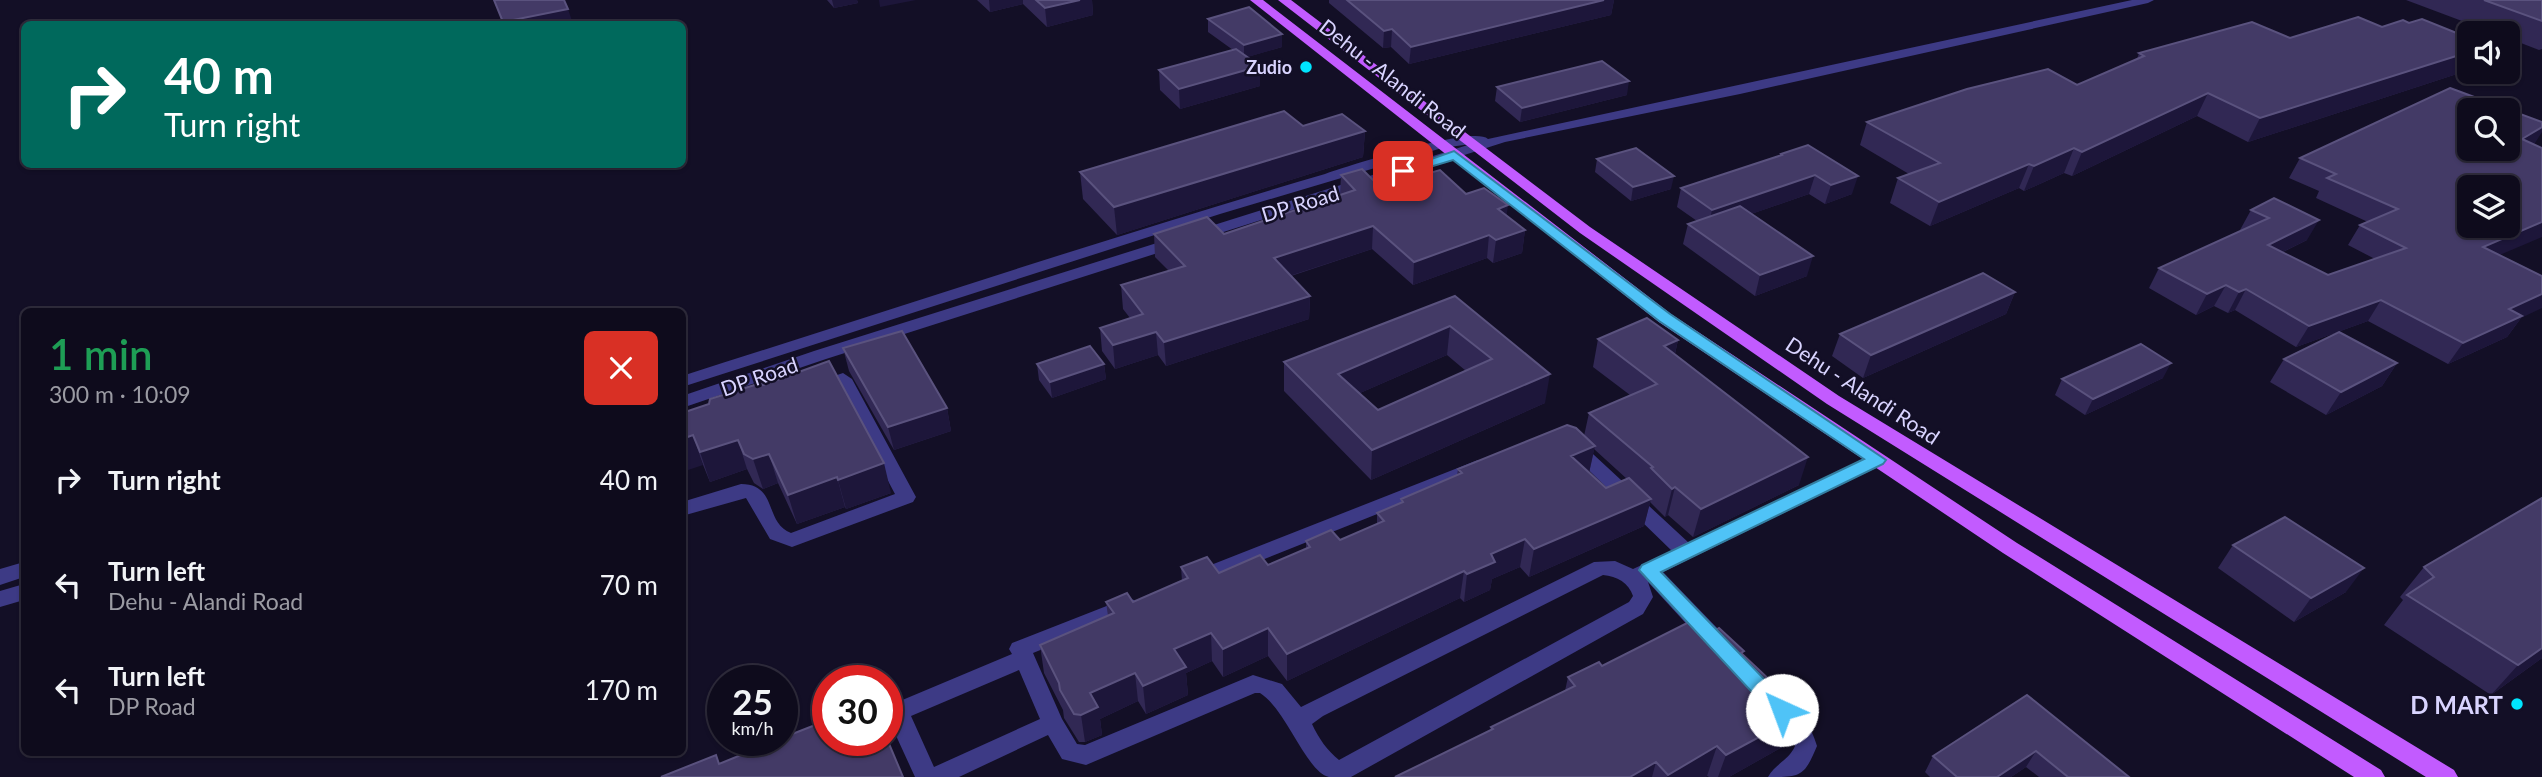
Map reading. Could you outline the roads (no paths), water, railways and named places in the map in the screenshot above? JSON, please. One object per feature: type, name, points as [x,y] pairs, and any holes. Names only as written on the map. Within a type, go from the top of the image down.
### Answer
[{"type":"main road","name":"Dehu - Alandi Road","points":[[1256,0],[1653,308],[2010,548],[2373,777]]},
{"type":"main road","name":"Dehu - Alandi Road","points":[[1284,0],[1585,230],[1833,400],[2446,777]]},
{"type":"main road","points":[[1653,308],[1679,296]]},
{"type":"street","name":"DP Road","points":[[686,381],[782,359],[1472,143],[1740,90],[2148,0]]},
{"type":"street","name":"DP Road","points":[[686,400],[782,359]]},
{"type":"street","points":[[686,508],[741,491],[751,491],[759,501],[775,535],[782,540],[792,540],[906,497],[843,379],[806,391]]},
{"type":"street","points":[[1554,442],[1571,444],[1579,449],[1686,552]]},
{"type":"street","points":[[1175,587],[1500,458]]},
{"type":"street","points":[[1641,574],[1877,460]]},
{"type":"street","points":[[1299,721],[1315,710],[1601,567],[1641,574],[1725,650]]},
{"type":"street","points":[[0,577],[21,571]]},
{"type":"street","points":[[1150,597],[1020,649],[1053,723],[1070,752],[1086,755],[1253,684],[1263,683],[1272,688],[1299,721],[1321,770],[1339,772],[1636,608],[1643,597],[1641,574]]},
{"type":"street","points":[[0,599],[21,593]]},
{"type":"street","points":[[903,704],[1023,659]]},
{"type":"street","points":[[1763,690],[1801,730],[1806,746],[1800,762],[1780,777]]},
{"type":"street","points":[[935,777],[1053,723]]},
{"type":"street","points":[[903,730],[927,777]]},
{"type":"place","name":"Zudio","points":[[1306,67]]},
{"type":"place","name":"D MART","points":[[2517,704]]}]
